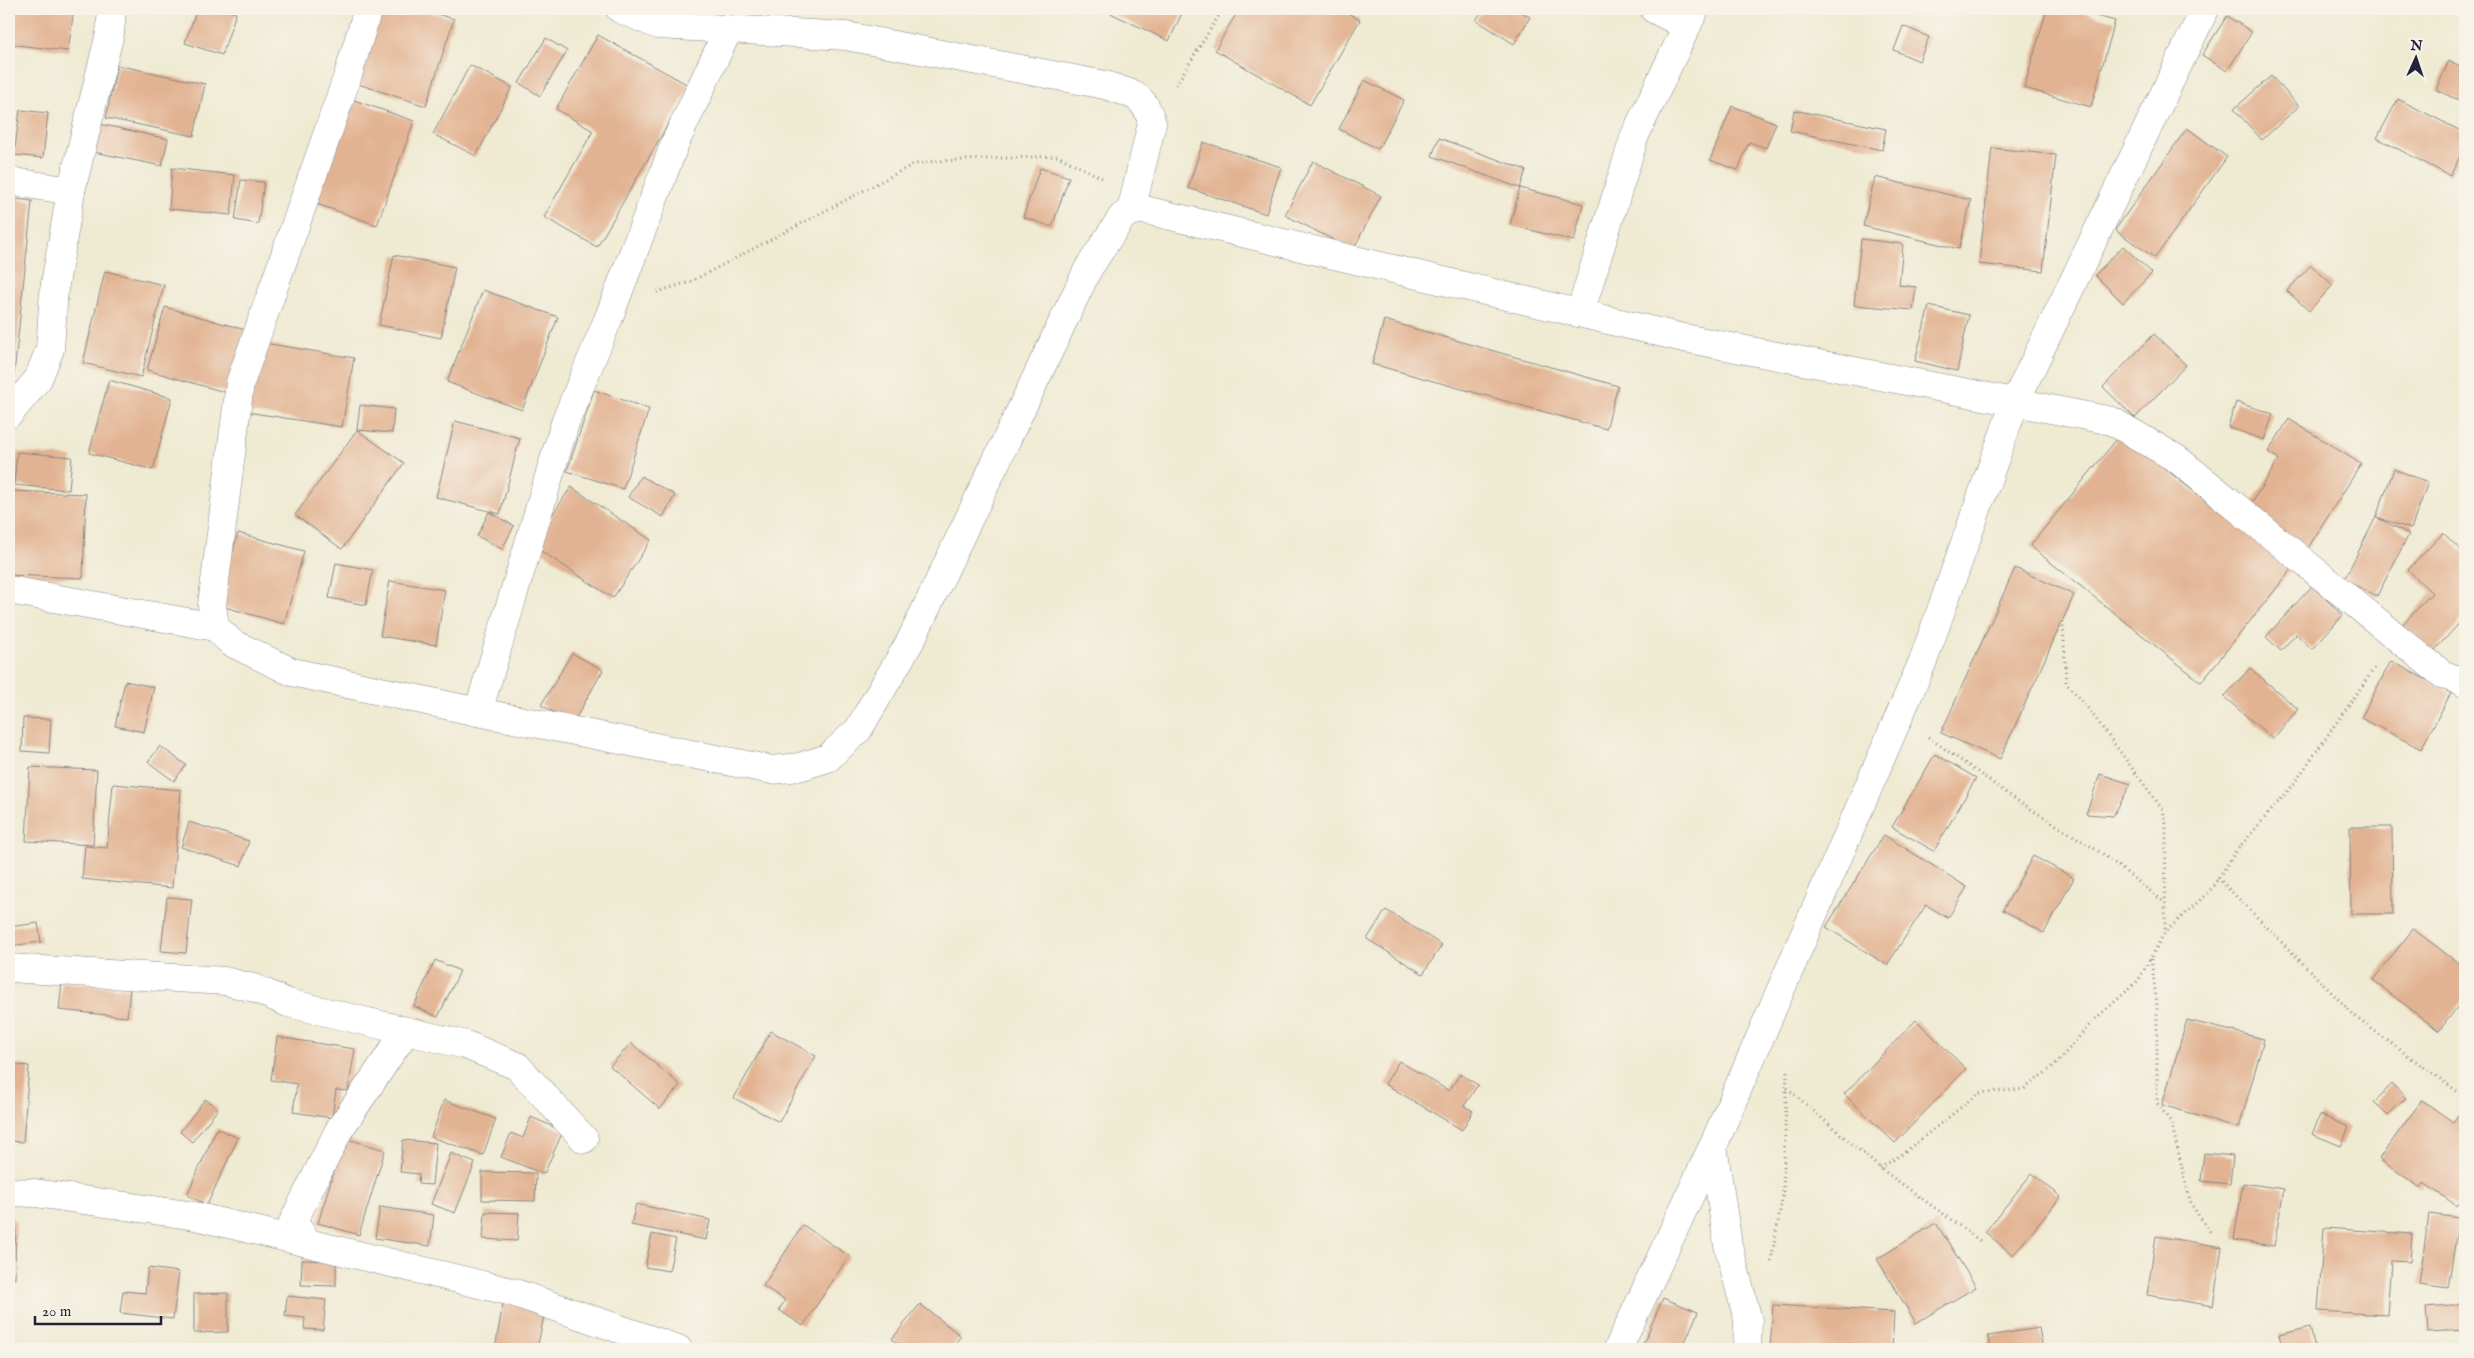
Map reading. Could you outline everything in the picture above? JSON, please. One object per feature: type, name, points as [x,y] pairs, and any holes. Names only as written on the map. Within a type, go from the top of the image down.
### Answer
[{"type":"street","points":[[9,414],[38,379],[50,349],[54,290],[71,191],[110,33],[112,9]]},
{"type":"street","points":[[215,627],[212,605],[240,383],[348,74],[368,9]]},
{"type":"street","points":[[9,590],[215,627],[232,643],[292,672],[478,712],[772,770],[800,767],[828,758],[858,730],[911,640],[1088,269],[1132,203],[1152,123],[1149,112],[1139,97],[1105,85],[846,36],[658,25],[620,9]]},
{"type":"street","points":[[1580,313],[1635,135],[1691,17],[1654,9]]},
{"type":"street","points":[[1618,1349],[1713,1146],[1923,661],[2015,402],[2205,9]]},
{"type":"street","points":[[478,712],[566,420],[609,317],[675,143],[728,30]]},
{"type":"street","points":[[9,181],[71,191]]},
{"type":"street","points":[[1132,203],[1145,210],[1679,336],[2112,420],[2177,460],[2442,674],[2465,683]]},
{"type":"street","points":[[9,968],[224,980],[254,988],[288,1003],[466,1045],[516,1066],[584,1139]]},
{"type":"street","points":[[308,1243],[293,1222],[307,1190],[338,1130],[406,1031]]},
{"type":"street","points":[[1713,1146],[1728,1245],[1748,1320],[1747,1349]]},
{"type":"street","points":[[9,1192],[34,1193],[196,1216],[512,1292],[678,1349]]},
{"type":"path","points":[[1152,123],[1223,9]]},
{"type":"path","points":[[609,317],[650,294],[692,281],[914,164],[936,161],[1058,156],[1132,203]]},
{"type":"path","points":[[2063,621],[2066,683],[2087,707],[2163,810],[2166,824],[2165,932]]},
{"type":"path","points":[[1880,1168],[1901,1155],[1979,1093],[2024,1089],[2055,1065],[2092,1022],[2138,981],[2165,932],[2209,892],[2237,850],[2293,785],[2396,637]]},
{"type":"path","points":[[1899,716],[2018,802],[2103,854],[2165,902]]},
{"type":"path","points":[[2218,878],[2358,1019],[2465,1097]]},
{"type":"path","points":[[2151,958],[2157,1005],[2157,1103],[2171,1122],[2191,1204],[2211,1233]]},
{"type":"path","points":[[1748,1320],[1767,1281],[1783,1194],[1787,1088],[1786,1063]]},
{"type":"path","points":[[1787,1088],[1880,1168],[1983,1243]]},
{"type":"building","points":[[9,9],[74,9],[68,51],[9,44]]},
{"type":"building","points":[[197,9],[223,9],[236,13],[222,55],[185,43]]},
{"type":"building","points":[[375,9],[420,9],[454,19],[426,106],[352,82]]},
{"type":"building","points":[[667,9],[691,9],[686,18]]},
{"type":"building","points":[[1102,9],[1184,9],[1169,41]]},
{"type":"building","points":[[1239,9],[1341,9],[1360,20],[1310,105],[1215,50]]},
{"type":"building","points":[[1484,9],[1516,9],[1530,17],[1514,44],[1476,20]]},
{"type":"building","points":[[2047,9],[2070,9],[2115,21],[2091,107],[2024,88]]},
{"type":"building","points":[[2227,16],[2252,32],[2227,71],[2202,55]]},
{"type":"building","points":[[1903,26],[1929,37],[1919,61],[1894,50]]},
{"type":"building","points":[[598,35],[690,86],[597,247],[544,217],[593,131],[556,109]]},
{"type":"building","points":[[546,38],[567,51],[540,96],[519,83]]},
{"type":"building","points":[[2449,61],[2465,68],[2465,103],[2436,90]]},
{"type":"building","points":[[117,65],[205,84],[194,136],[106,118]]},
{"type":"building","points":[[470,65],[512,87],[476,156],[433,134]]},
{"type":"building","points":[[2271,76],[2299,106],[2262,140],[2234,109]]},
{"type":"building","points":[[1364,80],[1404,100],[1378,149],[1339,129]]},
{"type":"building","points":[[351,99],[414,121],[377,225],[314,203]]},
{"type":"building","points":[[2398,99],[2465,133],[2465,147],[2450,176],[2377,138]]},
{"type":"building","points":[[1732,106],[1776,123],[1766,148],[1749,142],[1738,170],[1710,160]]},
{"type":"building","points":[[20,110],[48,113],[43,158],[14,155]]},
{"type":"building","points":[[1794,110],[1886,129],[1882,150],[1790,131]]},
{"type":"building","points":[[100,124],[168,139],[162,166],[94,152]]},
{"type":"building","points":[[2187,128],[2227,157],[2155,258],[2115,230]]},
{"type":"building","points":[[1439,138],[1526,170],[1520,188],[1432,156]]},
{"type":"building","points":[[1203,142],[1281,167],[1266,214],[1188,188]]},
{"type":"building","points":[[1992,148],[2056,155],[2043,271],[1979,264]]},
{"type":"building","points":[[1313,161],[1381,196],[1353,250],[1285,215]]},
{"type":"building","points":[[172,168],[235,175],[231,215],[169,209]]},
{"type":"building","points":[[1040,168],[1069,177],[1052,227],[1023,217]]},
{"type":"building","points":[[1875,177],[1971,200],[1959,249],[1863,226]]},
{"type":"building","points":[[241,180],[264,182],[258,224],[235,220]]},
{"type":"building","points":[[1520,188],[1583,204],[1574,241],[1510,225]]},
{"type":"building","points":[[9,198],[32,201],[13,384],[9,383]]},
{"type":"building","points":[[1861,239],[1903,244],[1899,285],[1916,287],[1913,310],[1854,305]]},
{"type":"building","points":[[2123,246],[2152,273],[2123,303],[2095,275]]},
{"type":"building","points":[[394,255],[455,267],[441,338],[379,325]]},
{"type":"building","points":[[2311,265],[2333,285],[2309,311],[2287,291]]},
{"type":"building","points":[[105,271],[164,285],[141,377],[83,363]]},
{"type":"building","points":[[483,290],[558,317],[522,410],[447,382]]},
{"type":"building","points":[[1929,306],[1969,315],[1957,371],[1915,361]]},
{"type":"building","points":[[165,307],[246,330],[228,393],[147,370]]},
{"type":"building","points":[[1384,320],[1618,386],[1606,429],[1372,364]]},
{"type":"building","points":[[2154,334],[2186,365],[2135,418],[2103,387]]},
{"type":"building","points":[[258,342],[354,358],[342,427],[247,412]]},
{"type":"building","points":[[109,380],[172,398],[153,470],[89,453]]},
{"type":"building","points":[[594,390],[649,409],[623,489],[567,471]]},
{"type":"building","points":[[2236,402],[2273,414],[2264,440],[2228,427]]},
{"type":"building","points":[[360,405],[394,409],[392,433],[357,430]]},
{"type":"building","points":[[2289,419],[2361,464],[2308,548],[2247,510],[2279,459],[2268,452]]},
{"type":"building","points":[[455,421],[520,438],[500,514],[436,497]]},
{"type":"building","points":[[357,430],[404,463],[342,549],[295,515]]},
{"type":"building","points":[[2121,434],[2292,569],[2201,682],[2030,546]]},
{"type":"building","points":[[17,452],[72,457],[69,490],[14,485]]},
{"type":"building","points":[[2394,469],[2428,482],[2411,529],[2376,517]]},
{"type":"building","points":[[641,476],[675,495],[663,517],[628,497]]},
{"type":"building","points":[[571,487],[651,540],[613,598],[532,545]]},
{"type":"building","points":[[9,491],[86,494],[83,578],[9,575]]},
{"type":"building","points":[[489,512],[514,526],[502,549],[477,536]]},
{"type":"building","points":[[2376,517],[2409,534],[2377,596],[2344,580]]},
{"type":"building","points":[[238,533],[304,551],[284,624],[218,605]]},
{"type":"building","points":[[2443,533],[2462,551],[2465,547],[2465,617],[2433,652],[2403,624],[2432,593],[2408,570]]},
{"type":"building","points":[[336,563],[373,570],[366,605],[329,598]]},
{"type":"building","points":[[2015,568],[2074,595],[2000,759],[1941,733]]},
{"type":"building","points":[[390,581],[445,590],[436,645],[380,636]]},
{"type":"building","points":[[2312,586],[2343,615],[2312,649],[2296,634],[2281,651],[2266,637]]},
{"type":"building","points":[[572,653],[603,670],[573,723],[541,705]]},
{"type":"building","points":[[2391,661],[2451,693],[2421,749],[2361,718]]},
{"type":"building","points":[[2250,668],[2298,709],[2273,739],[2224,697]]},
{"type":"building","points":[[125,681],[154,687],[144,732],[115,726]]},
{"type":"building","points":[[23,718],[51,719],[49,753],[22,751]]},
{"type":"building","points":[[160,746],[186,765],[174,781],[148,762]]},
{"type":"building","points":[[1935,754],[1976,778],[1934,851],[1892,827]]},
{"type":"building","points":[[30,767],[97,770],[93,845],[26,841]]},
{"type":"building","points":[[2100,774],[2131,784],[2113,816],[2086,814]]},
{"type":"building","points":[[113,784],[181,790],[172,888],[82,879],[85,846],[107,848]]},
{"type":"building","points":[[189,822],[249,841],[241,866],[181,847]]},
{"type":"building","points":[[2350,827],[2392,827],[2393,914],[2351,914]]},
{"type":"building","points":[[1884,835],[1967,887],[1948,918],[1926,905],[1887,965],[1826,927]]},
{"type":"building","points":[[2033,856],[2074,878],[2044,933],[2003,910]]},
{"type":"building","points":[[167,897],[192,899],[186,953],[161,951]]},
{"type":"building","points":[[1386,910],[1442,945],[1423,974],[1367,939]]},
{"type":"building","points":[[38,923],[41,942],[9,946],[9,927]]},
{"type":"building","points":[[2413,929],[2465,968],[2465,997],[2439,1031],[2373,980]]},
{"type":"building","points":[[435,960],[460,971],[438,1017],[414,1006]]},
{"type":"building","points":[[62,982],[130,989],[127,1017],[59,1010]]},
{"type":"building","points":[[1916,1020],[1966,1069],[1895,1143],[1844,1094]]},
{"type":"building","points":[[2187,1020],[2264,1039],[2239,1128],[2162,1105]]},
{"type":"building","points":[[771,1031],[816,1056],[779,1122],[734,1098]]},
{"type":"building","points":[[277,1037],[355,1049],[348,1091],[336,1090],[332,1118],[293,1112],[297,1084],[271,1080]]},
{"type":"building","points":[[631,1043],[680,1085],[660,1109],[610,1066]]},
{"type":"building","points":[[1399,1061],[1449,1091],[1460,1074],[1478,1085],[1464,1106],[1473,1111],[1462,1130],[1385,1084]]},
{"type":"building","points":[[9,1064],[29,1066],[23,1142],[9,1141]]},
{"type":"building","points":[[2392,1084],[2406,1098],[2388,1115],[2374,1102]]},
{"type":"building","points":[[205,1099],[218,1109],[192,1142],[180,1132]]},
{"type":"building","points":[[444,1100],[496,1119],[483,1155],[431,1137]]},
{"type":"building","points":[[2422,1100],[2453,1122],[2465,1108],[2465,1175],[2462,1179],[2465,1181],[2465,1195],[2457,1206],[2424,1183],[2421,1188],[2379,1159]]},
{"type":"building","points":[[2320,1115],[2349,1127],[2341,1146],[2312,1134]]},
{"type":"building","points":[[531,1117],[563,1131],[544,1174],[501,1157],[511,1133],[523,1138]]},
{"type":"building","points":[[217,1128],[238,1138],[207,1205],[187,1195]]},
{"type":"building","points":[[344,1138],[385,1150],[359,1235],[318,1223]]},
{"type":"building","points":[[403,1140],[436,1143],[432,1185],[418,1184],[419,1174],[400,1172]]},
{"type":"building","points":[[451,1153],[475,1163],[455,1213],[431,1204]]},
{"type":"building","points":[[2204,1153],[2233,1156],[2230,1184],[2201,1181]]},
{"type":"building","points":[[482,1172],[536,1173],[535,1201],[482,1200]]},
{"type":"building","points":[[2032,1173],[2061,1197],[2013,1255],[1985,1232]]},
{"type":"building","points":[[2243,1183],[2284,1189],[2274,1246],[2234,1240]]},
{"type":"building","points":[[636,1204],[710,1220],[706,1240],[631,1225]]},
{"type":"building","points":[[380,1207],[434,1215],[430,1246],[375,1238]]},
{"type":"building","points":[[485,1212],[519,1213],[517,1241],[483,1239]]},
{"type":"building","points":[[2429,1214],[2459,1218],[2448,1288],[2419,1284]]},
{"type":"building","points":[[9,1220],[16,1220],[15,1279],[9,1279]]},
{"type":"building","points":[[1936,1223],[1976,1287],[1916,1323],[1877,1259]]},
{"type":"building","points":[[803,1225],[849,1256],[803,1326],[779,1310],[785,1300],[763,1286]]},
{"type":"building","points":[[2324,1228],[2412,1234],[2410,1262],[2391,1261],[2387,1315],[2318,1311]]},
{"type":"building","points":[[652,1234],[676,1239],[669,1271],[645,1267]]},
{"type":"building","points":[[2156,1236],[2222,1247],[2213,1306],[2147,1295]]},
{"type":"building","points":[[302,1260],[336,1261],[336,1286],[301,1285]]},
{"type":"building","points":[[148,1268],[179,1272],[173,1319],[120,1313],[123,1291],[145,1293]]},
{"type":"building","points":[[228,1293],[228,1332],[194,1333],[194,1294]]},
{"type":"building","points":[[287,1296],[326,1300],[323,1330],[304,1329],[305,1318],[285,1316]]},
{"type":"building","points":[[1663,1298],[1698,1312],[1682,1349],[1641,1349]]},
{"type":"building","points":[[503,1303],[545,1311],[537,1349],[495,1349]]},
{"type":"building","points":[[920,1304],[961,1336],[951,1349],[905,1349],[892,1339]]},
{"type":"building","points":[[2465,1304],[2465,1330],[2428,1332],[2426,1307]]},
{"type":"building","points":[[1773,1305],[1894,1312],[1892,1349],[1770,1349]]},
{"type":"building","points":[[2310,1327],[2315,1349],[2283,1349],[2279,1335]]},
{"type":"building","points":[[2039,1328],[2043,1349],[1990,1349],[1988,1336]]}]
